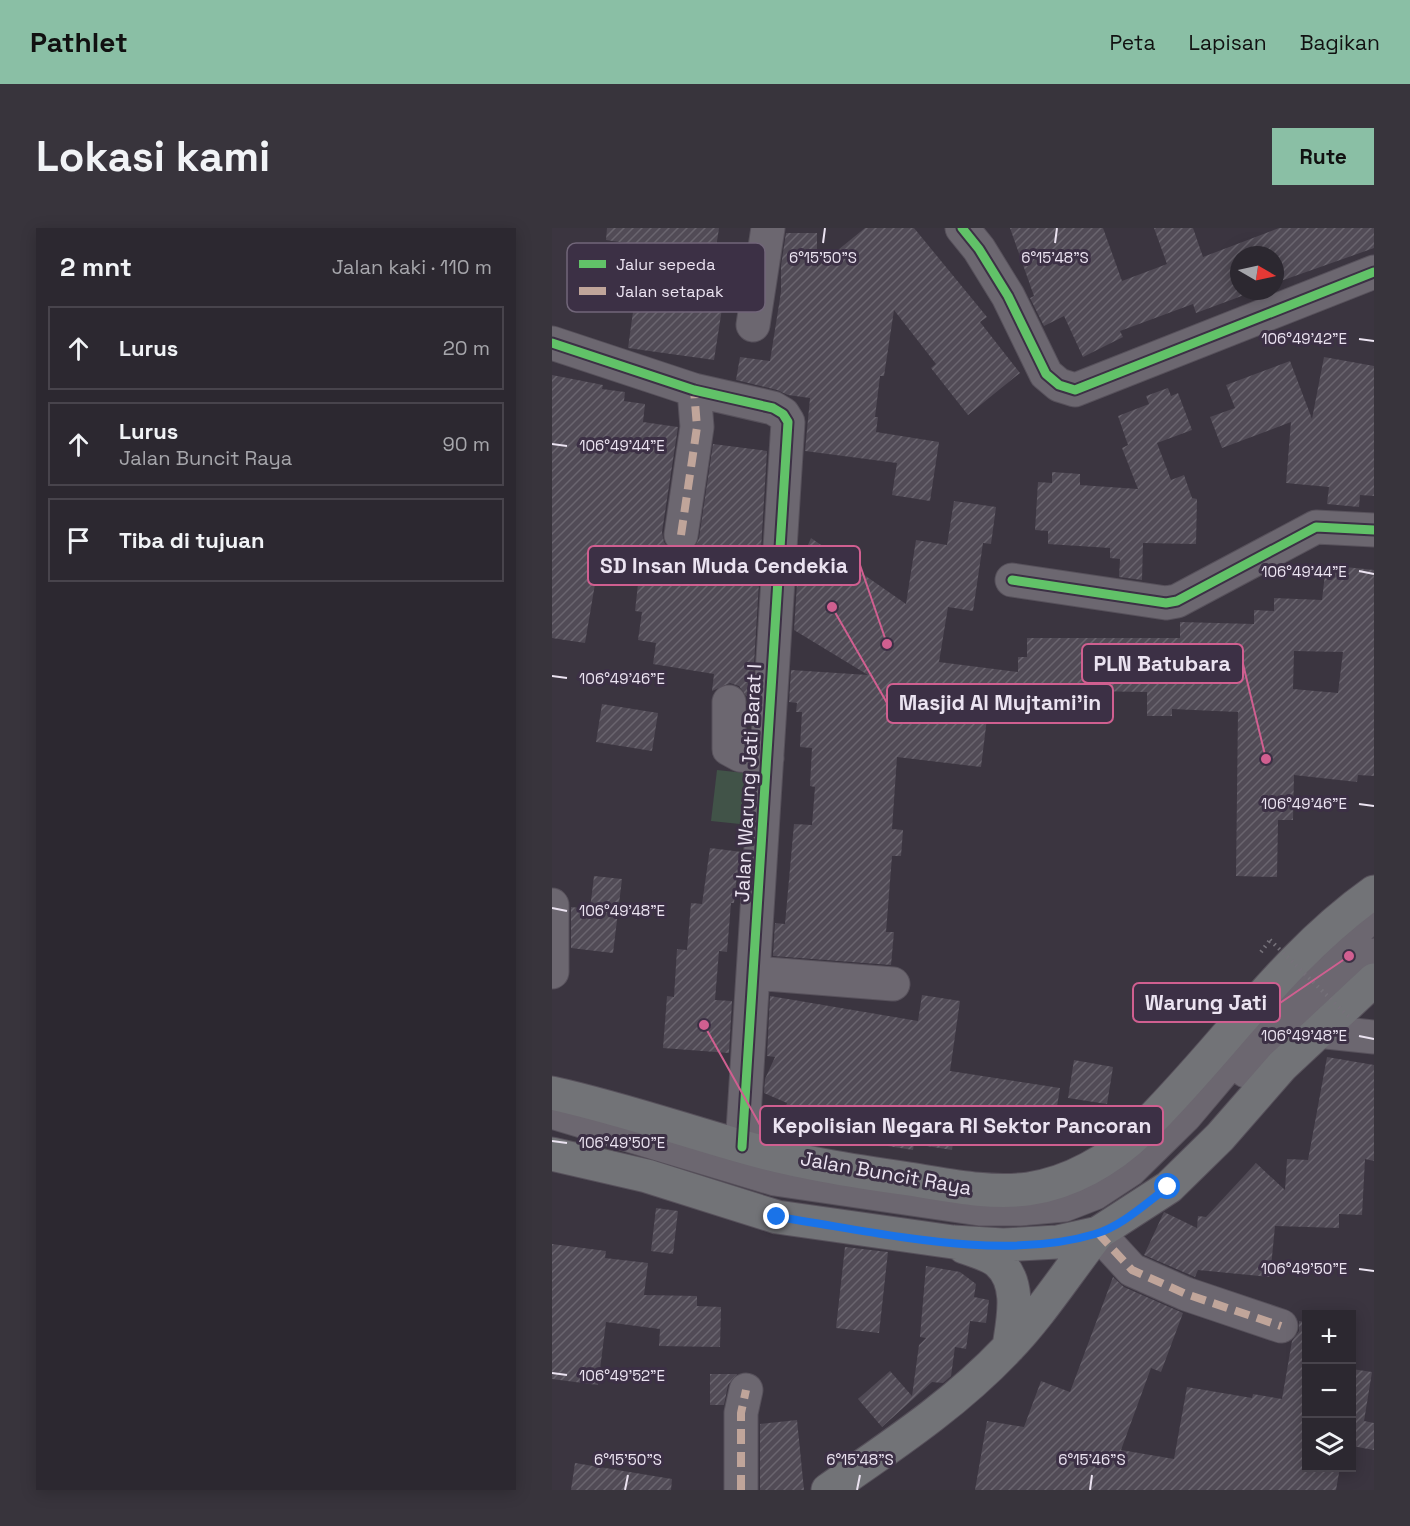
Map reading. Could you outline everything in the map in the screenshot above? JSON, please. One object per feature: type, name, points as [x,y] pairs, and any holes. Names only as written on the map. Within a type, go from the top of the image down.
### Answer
[{"type":"main road","name":"Jalan Buncit Raya","points":[[552,1093],[641,1115],[742,1147],[847,1170],[973,1189],[1002,1191],[1037,1187],[1080,1173],[1106,1159],[1140,1131],[1311,945],[1374,892]]},
{"type":"main road","points":[[552,1154],[647,1176],[777,1217],[953,1242],[1003,1245],[1057,1242],[1098,1233],[1129,1215],[1168,1187],[1220,1137],[1282,1066],[1374,980]]},
{"type":"main road","points":[[828,1490],[920,1426],[967,1388],[1009,1347],[1098,1233]]},
{"type":"main road","points":[[953,1242],[998,1261],[1008,1274],[1014,1302],[1009,1347]]},
{"type":"street","points":[[765,247],[768,228]]},
{"type":"street","points":[[962,228],[979,249],[1008,296],[1046,374],[1059,385],[1075,390],[1374,272]]},
{"type":"street","points":[[753,325],[755,312]]},
{"type":"street","points":[[552,343],[694,390],[697,427],[681,535]]},
{"type":"street","name":"Jalan Warung Jati Barat I","points":[[694,390],[773,408],[783,414],[788,422],[742,1147]]},
{"type":"street","points":[[1012,580],[1166,603],[1177,601],[1316,527],[1374,530]]},
{"type":"street","points":[[729,702],[729,749],[740,755],[767,758]]},
{"type":"street","points":[[552,905],[552,972]]},
{"type":"street","points":[[552,1112],[775,1179],[980,1209],[1019,1209],[1064,1205],[1095,1192],[1130,1170],[1159,1143],[1294,987],[1374,914]]},
{"type":"street","points":[[552,1128],[612,1144],[755,1190],[957,1223],[1004,1228],[1050,1225],[1085,1214],[1124,1197],[1180,1143],[1251,1065],[1374,955]]},
{"type":"street","points":[[754,973],[892,984]]},
{"type":"street","points":[[1317,1031],[1362,1028]]},
{"type":"street","points":[[1098,1233],[1132,1270],[1186,1294],[1281,1326]]},
{"type":"street","points":[[741,1490],[741,1413],[746,1390]]},
{"type":"path","points":[[1270,940],[1362,1028]]},
{"type":"green space","points":[[717,770],[745,773],[740,824],[711,821]]},
{"type":"building","points":[[607,228],[719,228],[717,243],[626,243],[606,240]]},
{"type":"building","points":[[865,228],[914,228],[987,317],[980,322],[1020,373],[968,415],[931,368],[936,364],[894,310],[884,376],[880,376],[875,417],[878,417],[876,432],[939,442],[930,501],[892,495],[897,463],[805,451],[810,398],[788,395],[736,380],[740,357],[770,361],[781,292],[781,266],[786,233],[817,233],[817,267]]},
{"type":"building","points":[[1010,228],[1103,228],[1122,281],[1167,264],[1154,228],[1193,228],[1203,257],[1230,247],[1231,300],[1196,313],[1193,304],[1120,331],[1123,337],[1083,357],[1064,316],[1044,326],[1030,298],[1034,296]]},
{"type":"building","points":[[1279,228],[1374,228],[1374,248],[1284,280],[1284,246],[1232,246]]},
{"type":"building","points":[[633,312],[721,312],[714,360],[628,348]]},
{"type":"building","points":[[1324,357],[1374,366],[1374,496],[1360,495],[1359,507],[1327,504],[1329,487],[1286,483],[1291,422],[1222,448],[1210,417],[1235,408],[1226,385],[1290,361],[1312,419]]},
{"type":"building","points":[[552,375],[603,385],[602,389],[625,392],[624,401],[645,404],[643,422],[678,427],[662,532],[664,542],[669,549],[678,553],[688,552],[695,547],[699,538],[713,444],[767,451],[752,697],[746,696],[739,686],[730,683],[712,691],[714,674],[653,664],[656,643],[638,640],[642,612],[635,611],[638,584],[596,578],[585,643],[552,638]]},
{"type":"building","points":[[1168,388],[1171,396],[1178,393],[1192,430],[1157,443],[1171,480],[1184,475],[1192,498],[1197,499],[1196,544],[1143,543],[1142,580],[1119,577],[1120,559],[1110,558],[1110,548],[1048,544],[1048,531],[1035,530],[1038,482],[1052,483],[1052,472],[1080,474],[1080,485],[1138,489],[1122,448],[1128,445],[1118,416],[1149,404],[1146,396]]},
{"type":"building","points":[[954,501],[996,507],[991,544],[983,543],[973,611],[948,607],[939,662],[1018,672],[1018,657],[1027,657],[1027,638],[1180,638],[1180,622],[1254,624],[1254,610],[1274,611],[1274,598],[1322,600],[1326,565],[1374,570],[1374,776],[1358,775],[1357,782],[1294,775],[1293,820],[1278,820],[1277,877],[1236,876],[1238,712],[1172,709],[1172,716],[1147,716],[1147,692],[1086,691],[1086,697],[1071,697],[1071,713],[1026,712],[1026,696],[990,694],[981,767],[897,757],[892,829],[903,830],[901,856],[892,856],[886,932],[894,932],[891,965],[773,956],[775,923],[785,924],[794,824],[812,825],[815,787],[810,786],[812,748],[800,747],[802,712],[796,712],[797,703],[789,702],[791,670],[868,675],[794,630],[798,568],[811,538],[906,604],[916,540],[947,545]],"holes":[[[1294,651],[1343,652],[1338,693],[1293,689]]]},
{"type":"building","points":[[602,704],[658,713],[652,751],[596,742]]},
{"type":"building","points":[[710,848],[742,852],[734,903],[731,903],[727,952],[719,951],[715,1000],[732,1001],[729,1053],[663,1048],[667,996],[674,997],[677,949],[687,950],[691,903],[702,904]]},
{"type":"building","points":[[594,876],[622,879],[613,953],[571,948],[571,907],[590,909]]},
{"type":"building","points":[[922,995],[960,1001],[950,1071],[1060,1088],[1053,1131],[957,1116],[952,1150],[914,1144],[913,1150],[862,1142],[867,1114],[821,1106],[815,1121],[785,1108],[787,1103],[764,1093],[765,1079],[775,1057],[767,1056],[770,996],[918,1021]]},
{"type":"building","points":[[1327,1057],[1374,1065],[1374,1161],[1365,1159],[1362,1215],[1339,1214],[1339,1228],[1275,1226],[1270,1277],[1198,1270],[1195,1277],[1144,1255],[1164,1212],[1197,1228],[1198,1216],[1206,1217],[1256,1163],[1285,1190],[1287,1159],[1308,1160]]},
{"type":"building","points":[[1074,1060],[1113,1067],[1107,1104],[1068,1098]]},
{"type":"building","points":[[656,1208],[678,1211],[673,1254],[651,1251]]},
{"type":"building","points":[[552,1244],[606,1251],[605,1258],[648,1263],[644,1295],[697,1296],[697,1306],[721,1307],[720,1347],[659,1346],[660,1329],[606,1322],[598,1385],[552,1379]]},
{"type":"building","points":[[845,1247],[888,1252],[879,1333],[836,1328]]},
{"type":"building","points":[[926,1266],[960,1272],[976,1284],[974,1297],[989,1300],[986,1323],[970,1321],[966,1349],[955,1347],[951,1376],[943,1383],[932,1382],[882,1427],[858,1399],[890,1371],[912,1396],[919,1345],[926,1338],[920,1337]]},
{"type":"building","points":[[1113,1277],[1124,1287],[1183,1313],[1161,1372],[1151,1368],[1121,1450],[1174,1459],[1187,1387],[1252,1398],[1253,1394],[1282,1399],[1292,1341],[1299,1331],[1299,1321],[1302,1321],[1302,1472],[1339,1472],[1336,1490],[975,1490],[987,1421],[1024,1427],[1041,1381],[1070,1392]]},
{"type":"building","points":[[1356,1370],[1372,1372],[1364,1421],[1374,1423],[1374,1450],[1356,1447]]},
{"type":"building","points":[[710,1374],[737,1374],[728,1385],[724,1405],[710,1405]]},
{"type":"building","points":[[797,1420],[804,1490],[760,1490],[760,1424]]},
{"type":"building","points":[[575,1463],[672,1479],[671,1490],[571,1490]]},
{"type":"marked path","points":[[681,535],[697,427],[694,390]]},
{"type":"marked path","points":[[1098,1233],[1132,1270],[1186,1294],[1281,1326]]},
{"type":"marked path","points":[[741,1490],[741,1413],[746,1390]]},
{"type":"cycle path","points":[[962,228],[979,249],[1008,296],[1046,374],[1059,385],[1075,390],[1374,272]]},
{"type":"cycle path","points":[[552,343],[694,390],[773,408],[783,414],[788,422],[742,1147]]},
{"type":"cycle path","points":[[1012,580],[1166,603],[1177,601],[1316,527],[1374,530]]},
{"type":"place","name":"Masjid Al Mujtami'in","points":[[832,607]]},
{"type":"place","name":"SD Insan Muda Cendekia","points":[[887,644]]},
{"type":"place","name":"PLN Batubara","points":[[1266,759]]},
{"type":"place","name":"Warung Jati","points":[[1349,956]]},
{"type":"place","name":"Kepolisian Negara RI Sektor Pancoran","points":[[704,1025]]},
{"type":"route","points":[[777,1217],[953,1242],[1003,1245],[1057,1242],[1098,1233],[1129,1215],[1168,1187]]}]
